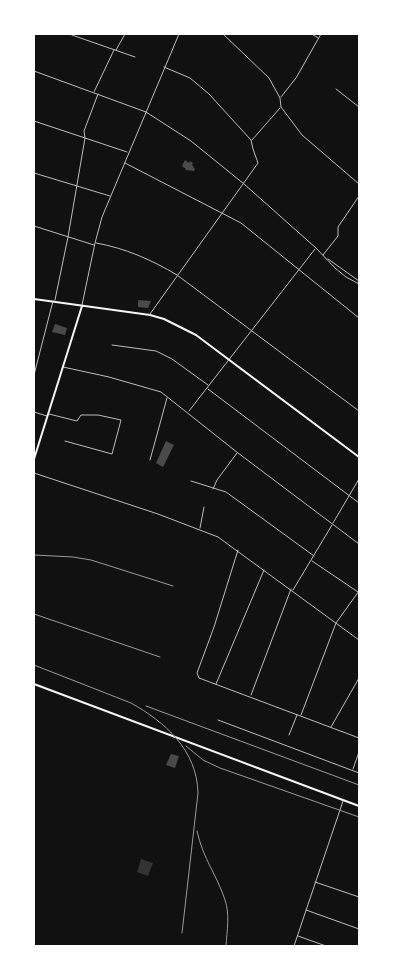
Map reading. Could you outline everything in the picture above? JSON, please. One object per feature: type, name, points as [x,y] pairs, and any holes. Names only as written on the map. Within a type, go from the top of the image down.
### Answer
[{"type":"main road","points":[[34,299],[150,315],[164,319],[196,335],[359,457]]},
{"type":"main road","points":[[34,459],[82,306]]},
{"type":"main road","points":[[34,684],[359,806]]},
{"type":"street","points":[[69,34],[135,57]]},
{"type":"street","points":[[94,92],[125,34]]},
{"type":"street","points":[[82,306],[102,217],[179,34]]},
{"type":"street","points":[[223,34],[269,78],[280,98],[281,107],[309,143],[359,184]]},
{"type":"street","points":[[312,34],[318,38]]},
{"type":"street","points":[[280,98],[296,78],[321,34]]},
{"type":"street","points":[[164,68],[190,78],[209,94],[252,140]]},
{"type":"street","points":[[34,71],[146,112],[191,141],[244,184],[346,277],[359,284]]},
{"type":"street","points":[[336,89],[359,107]]},
{"type":"street","points":[[34,375],[54,301],[68,237],[85,138],[84,131],[98,94]]},
{"type":"street","points":[[150,315],[258,163],[252,149],[252,140],[281,107]]},
{"type":"street","points":[[34,121],[128,153]]},
{"type":"street","points":[[124,162],[242,223],[359,318]]},
{"type":"street","points":[[34,173],[111,196]]},
{"type":"street","points":[[323,256],[338,236],[338,227],[359,196]]},
{"type":"street","points":[[34,226],[95,244],[115,246],[159,264],[177,275],[359,411]]},
{"type":"street","points":[[188,412],[316,248]]},
{"type":"street","points":[[323,256],[359,281]]},
{"type":"street","points":[[112,345],[156,351],[172,359],[209,386]]},
{"type":"street","points":[[62,367],[151,388],[167,396],[359,544]]},
{"type":"street","points":[[207,389],[359,503]]},
{"type":"street","points":[[150,460],[167,396]]},
{"type":"street","points":[[34,412],[77,421],[81,415],[98,415],[121,420],[112,454],[65,441]]},
{"type":"street","points":[[34,444],[38,445]]},
{"type":"street","points":[[214,489],[217,480],[238,452]]},
{"type":"street","points":[[34,473],[200,529],[218,537],[359,640]]},
{"type":"street","points":[[251,696],[292,590],[359,479]]},
{"type":"street","points":[[191,482],[226,492],[314,556]]},
{"type":"street","points":[[200,529],[204,507]]},
{"type":"street","points":[[238,550],[214,627],[197,673],[199,678],[359,738]]},
{"type":"street","points":[[300,716],[336,623],[359,592],[311,560]]},
{"type":"street","points":[[216,685],[264,569]]},
{"type":"street","points":[[331,727],[359,678]]},
{"type":"street","points":[[289,735],[297,714]]},
{"type":"street","points":[[218,720],[359,773]]},
{"type":"street","points":[[353,770],[359,752]]},
{"type":"street","points":[[294,946],[343,800]]},
{"type":"street","points":[[316,882],[359,897]]},
{"type":"street","points":[[306,910],[359,929]]},
{"type":"street","points":[[298,936],[326,946]]},
{"type":"shaded area","points":[[141,859],[153,863],[148,876],[137,872]]},
{"type":"building","points":[[185,160],[193,163],[194,171],[185,170],[182,166]]},
{"type":"building","points":[[138,300],[151,301],[148,308],[138,307]]},
{"type":"building","points":[[55,324],[67,328],[65,335],[52,332]]},
{"type":"building","points":[[166,441],[174,445],[163,467],[156,463]]},
{"type":"building","points":[[171,754],[179,756],[175,768],[166,765]]},
{"type":"railway","points":[[34,555],[91,560],[173,586]]},
{"type":"railway","points":[[34,614],[160,657]]},
{"type":"railway","points":[[34,665],[131,703],[144,711],[167,728],[177,739],[192,763],[198,793],[182,933]]},
{"type":"railway","points":[[146,706],[359,785]]},
{"type":"railway","points":[[186,746],[203,760],[220,768],[359,817]]},
{"type":"railway","points":[[197,831],[203,850],[227,905],[226,946]]}]
